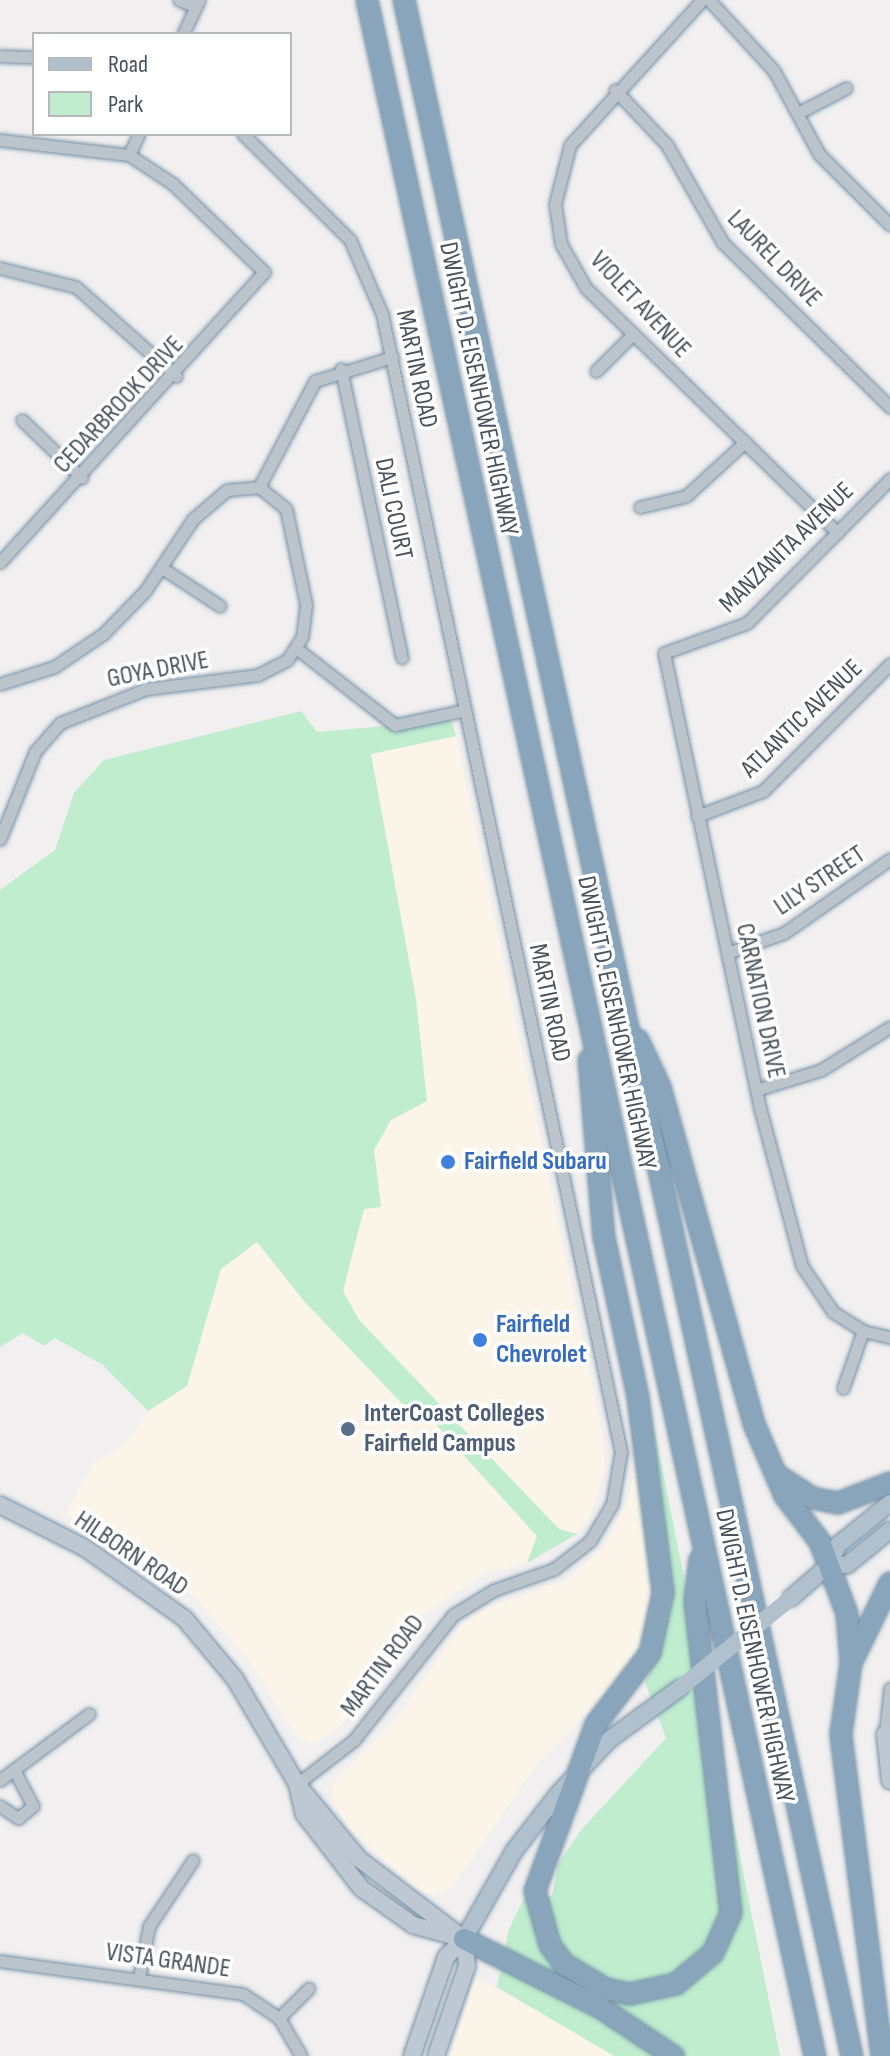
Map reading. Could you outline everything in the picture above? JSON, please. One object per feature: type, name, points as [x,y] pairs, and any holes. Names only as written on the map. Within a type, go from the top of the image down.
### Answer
[{"type":"highway","name":"DWIGHT D. EISENHOWER HIGHWAY","points":[[367,0],[815,2056]]},
{"type":"highway","name":"DWIGHT D. EISENHOWER HIGHWAY","points":[[404,0],[852,2056]]},
{"type":"highway","points":[[623,1008],[660,1087],[704,1261],[770,1469],[829,1565],[847,1614],[851,1663],[842,1754],[882,2056]]},
{"type":"highway","points":[[589,1020],[589,1110],[604,1237],[638,1397],[663,1593],[650,1653],[596,1724],[537,1875],[544,1932],[564,1964],[606,1989],[630,1994],[676,1984],[713,1953],[731,1913],[695,1601],[702,1540]]},
{"type":"highway","points":[[770,1469],[827,1502],[852,1502],[890,1483]]},
{"type":"highway","points":[[851,1663],[890,1583]]},
{"type":"highway","points":[[464,1939],[601,2008],[673,2056]]},
{"type":"main road","points":[[464,1939],[514,1851],[579,1769],[791,1598],[829,1565],[838,1545],[890,1503]]},
{"type":"main road","points":[[829,1565],[847,1565],[890,1530]]},
{"type":"street","points":[[179,0],[197,4],[184,32]]},
{"type":"street","name":"VIOLET AVENUE","points":[[702,0],[615,90],[570,145],[557,184],[556,224],[575,273],[633,334],[838,533]]},
{"type":"street","points":[[709,0],[761,53],[819,154],[890,225]]},
{"type":"street","points":[[0,56],[32,57]]},
{"type":"street","points":[[798,113],[846,88]]},
{"type":"street","name":"LAUREL DRIVE","points":[[615,90],[667,145],[723,243],[890,407]]},
{"type":"street","points":[[0,140],[129,155],[138,136]]},
{"type":"street","name":"MARTIN ROAD","points":[[245,136],[350,240],[374,288],[392,357],[615,1412],[621,1471],[612,1504],[590,1541],[554,1569],[494,1590],[453,1615],[354,1740],[297,1784]]},
{"type":"street","name":"CEDARBROOK DRIVE","points":[[0,562],[176,376],[264,272],[173,184],[129,155]]},
{"type":"street","points":[[0,268],[51,274],[76,287],[176,376]]},
{"type":"street","points":[[596,371],[633,334]]},
{"type":"street","points":[[392,357],[341,369],[307,391],[259,487],[279,499],[289,522],[306,605],[296,648],[395,725],[465,710]]},
{"type":"street","name":"DALI COURT","points":[[341,369],[402,658]]},
{"type":"street","points":[[22,420],[82,478]]},
{"type":"street","points":[[640,507],[686,496],[745,442]]},
{"type":"street","name":"MANZANITA AVENUE","points":[[664,653],[747,623],[890,479]]},
{"type":"street","name":"GOYA DRIVE","points":[[0,684],[25,680],[83,649],[124,616],[213,500],[244,485],[259,487]]},
{"type":"street","points":[[162,568],[220,606]]},
{"type":"street","name":"GOYA DRIVE","points":[[0,839],[35,752],[60,723],[146,689],[258,675],[296,648]]},
{"type":"street","name":"CARNATION DRIVE","points":[[664,653],[756,1090],[809,1283],[833,1312],[863,1331]]},
{"type":"street","name":"ATLANTIC AVENUE","points":[[697,816],[763,791],[890,664]]},
{"type":"street","name":"LILY STREET","points":[[727,953],[784,933],[890,859]]},
{"type":"street","points":[[756,1090],[821,1070],[890,1027]]},
{"type":"street","points":[[843,1388],[863,1331],[890,1337]]},
{"type":"street","name":"HILBORN ROAD","points":[[0,1505],[85,1548],[184,1618],[235,1679],[297,1784],[304,1814],[361,1888],[413,1925],[464,1939]]},
{"type":"street","points":[[890,1688],[885,1734],[890,1781]]},
{"type":"street","points":[[0,1780],[89,1714]]},
{"type":"street","points":[[0,1806],[18,1818],[33,1806],[14,1770]]},
{"type":"street","points":[[139,1978],[149,1926],[193,1860]]},
{"type":"street","points":[[412,2056],[446,1957],[464,1939]]},
{"type":"street","points":[[436,2056],[467,1966],[464,1939]]},
{"type":"street","name":"VISTA GRANDE","points":[[0,1961],[243,1994],[279,2018],[301,2056]]},
{"type":"street","points":[[279,2018],[309,1988]]},
{"type":"shaded area","points":[[456,736],[602,1432],[605,1470],[590,1517],[577,1534],[559,1529],[359,1320],[343,1291],[364,1209],[381,1207],[373,1150],[391,1120],[426,1101],[416,999],[371,754]]},
{"type":"shaded area","points":[[257,1241],[304,1301],[409,1411],[429,1417],[537,1537],[527,1563],[486,1572],[420,1617],[341,1726],[314,1744],[297,1737],[249,1661],[196,1598],[65,1513],[94,1463],[126,1443],[148,1411],[187,1386],[221,1269]]},
{"type":"shaded area","points":[[636,1454],[652,1599],[632,1668],[539,1761],[453,1887],[431,1895],[417,1890],[351,1830],[331,1800],[334,1782],[395,1721],[461,1625],[487,1608],[568,1579],[604,1546],[629,1498]]},
{"type":"shaded area","points":[[475,1978],[580,2033],[614,2056],[450,2056]]},
{"type":"green space","points":[[301,711],[317,732],[451,720],[456,736],[371,754],[416,999],[427,1101],[391,1120],[374,1150],[381,1207],[364,1209],[343,1291],[359,1320],[559,1529],[577,1534],[527,1563],[537,1536],[429,1417],[409,1411],[304,1301],[257,1242],[221,1269],[187,1386],[148,1411],[103,1365],[55,1338],[44,1346],[23,1333],[0,1347],[0,890],[55,850],[74,793],[104,760]]},
{"type":"green space","points":[[652,1417],[780,2056],[614,2056],[497,1987],[509,1929],[524,1898],[552,1896],[558,1864],[582,1829],[666,1738],[645,1682],[660,1653],[672,1595]]},
{"type":"place","name":"Fairfield Subaru","points":[[448,1162]]},
{"type":"place","name":"Fairfield Chevrolet","points":[[480,1340]]},
{"type":"place","name":"InterCoast Colleges Fairfield Campus","points":[[348,1429]]}]
